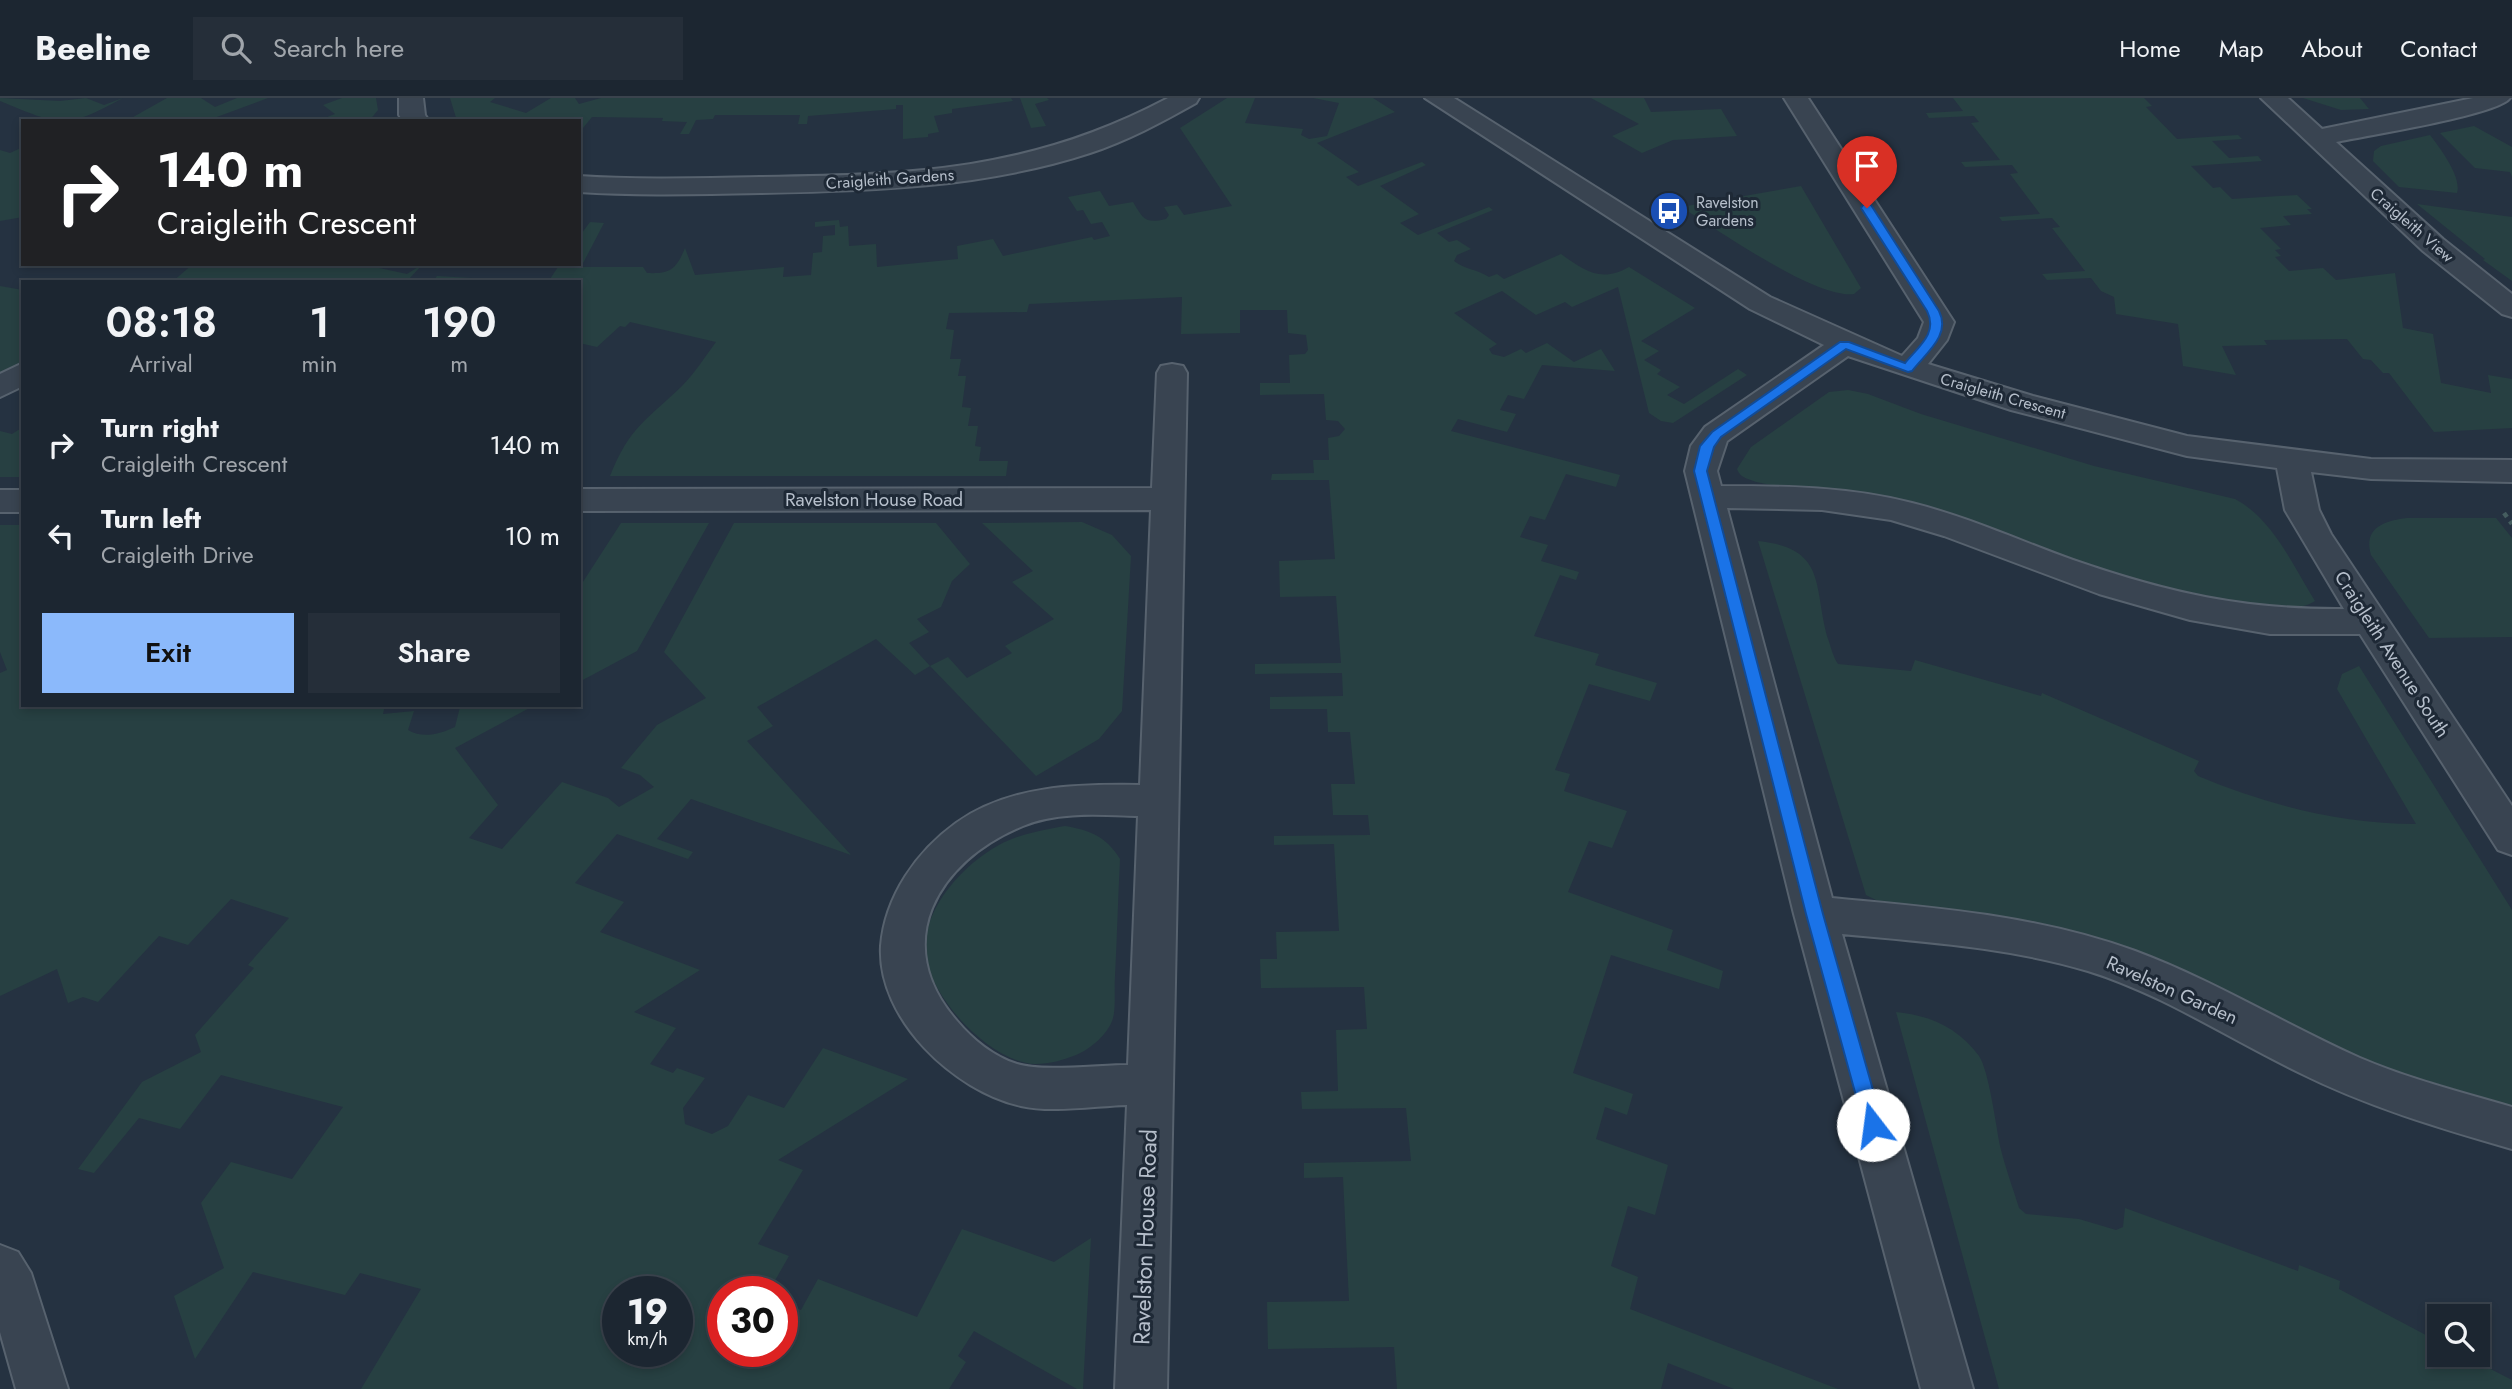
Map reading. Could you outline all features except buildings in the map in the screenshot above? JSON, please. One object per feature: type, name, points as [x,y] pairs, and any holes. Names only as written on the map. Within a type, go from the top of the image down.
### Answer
[{"type":"street","name":"Craigleith Gardens","points":[[581,184],[802,184],[937,178],[1016,167],[1077,150],[1143,125],[1186,98]]},
{"type":"street","name":"Craigleith Crescent","points":[[1437,98],[1760,303],[1845,344],[1908,368],[2155,439],[2292,460],[2410,471],[2512,471]]},
{"type":"street","points":[[1796,98],[1938,322],[1932,340],[1908,368]]},
{"type":"street","name":"Craigleith View","points":[[2273,98],[2433,245],[2512,308]]},
{"type":"street","points":[[2316,138],[2467,107],[2498,98]]},
{"type":"street","points":[[1845,344],[1716,435],[1702,458],[1701,471],[1738,606],[1815,914],[1947,1389]]},
{"type":"street","points":[[0,388],[21,373]]},
{"type":"street","name":"Ravelston House Road","points":[[1140,1389],[1172,373]]},
{"type":"street","name":"Craigleith Avenue South","points":[[2292,460],[2302,510],[2512,839]]},
{"type":"street","points":[[1706,497],[1797,496],[1892,509],[1975,534],[2058,568],[2130,592],[2187,606],[2270,621],[2371,622]]},
{"type":"street","name":"Ravelston House Road","points":[[581,500],[1168,499]]},
{"type":"street","points":[[0,501],[21,501]]},
{"type":"street","points":[[1150,1085],[1023,1086],[989,1073],[958,1052],[934,1030],[913,1001],[902,964],[902,943],[911,903],[929,873],[954,847],[979,830],[1007,815],[1046,802],[1159,800]]},
{"type":"street","name":"Ravelston Garden","points":[[1815,914],[2014,937],[2086,953],[2161,981],[2357,1077],[2404,1095],[2512,1128]]},
{"type":"street","points":[[0,1269],[13,1290],[42,1389]]},
{"type":"green space","points":[[0,98],[60,101],[86,98],[104,105],[123,98],[77,119],[37,116],[0,101]]},
{"type":"green space","points":[[167,98],[201,98],[215,107],[237,98],[268,98],[211,119],[130,119]]},
{"type":"green space","points":[[342,98],[376,98],[378,110],[371,119],[322,119],[335,114],[323,105]]},
{"type":"green space","points":[[450,98],[495,98],[490,102],[526,113],[551,98],[575,98],[579,104],[601,98],[1011,98],[1013,101],[952,109],[952,113],[934,116],[939,132],[928,134],[928,137],[903,139],[903,105],[896,105],[896,109],[808,116],[807,124],[798,124],[800,115],[715,115],[713,119],[696,120],[689,134],[680,134],[687,122],[662,121],[663,118],[592,117],[583,128],[581,119],[456,119]]},
{"type":"green space","points":[[1020,98],[1049,100],[1035,104],[1046,126],[1031,128]]},
{"type":"green space","points":[[1227,98],[1255,98],[1245,123],[1303,129],[1301,135],[1309,139],[1327,136],[1339,103],[1313,98],[1373,98],[1395,112],[1317,143],[1359,172],[1346,177],[1358,186],[1422,162],[1426,165],[1380,186],[1419,214],[1400,223],[1418,235],[1489,207],[1493,210],[1437,233],[1449,242],[1457,240],[1471,249],[1457,255],[1454,261],[1463,266],[1489,277],[1497,274],[1504,279],[1561,254],[1594,273],[1610,274],[1629,267],[1695,308],[1641,341],[1659,351],[1644,360],[1661,370],[1657,374],[1680,387],[1667,395],[1684,404],[1738,369],[1747,375],[1673,423],[1661,421],[1649,413],[1618,287],[1572,307],[1565,302],[1536,315],[1502,291],[1454,313],[1497,344],[1489,349],[1492,354],[1504,357],[1521,349],[1526,353],[1547,343],[1574,362],[1601,349],[1615,371],[1542,365],[1524,399],[1508,395],[1500,410],[1516,414],[1507,432],[1458,419],[1451,431],[1620,475],[1616,487],[1566,474],[1545,520],[1530,516],[1520,537],[1548,545],[1541,561],[1579,572],[1576,580],[1560,575],[1534,636],[1599,654],[1595,665],[1657,683],[1650,701],[1589,684],[1555,770],[1570,774],[1564,791],[1627,811],[1612,848],[1589,841],[1568,892],[1673,930],[1667,950],[1723,971],[1719,989],[1611,955],[1573,1073],[1633,1094],[1627,1115],[1605,1107],[1596,1139],[1668,1165],[1655,1215],[1628,1206],[1611,1266],[1638,1277],[1630,1309],[1838,1389],[1734,1389],[1668,1363],[1661,1389],[1397,1389],[1394,1347],[1268,1349],[1267,1302],[1349,1301],[1343,1177],[1304,1178],[1304,1163],[1411,1161],[1406,1108],[1302,1109],[1301,1092],[1338,1091],[1336,1030],[1367,1029],[1364,987],[1261,988],[1260,959],[1277,959],[1276,932],[1339,931],[1334,844],[1274,845],[1274,836],[1370,835],[1368,815],[1333,815],[1331,784],[1355,784],[1350,732],[1328,732],[1327,709],[1270,709],[1270,697],[1343,696],[1342,673],[1255,674],[1255,664],[1341,663],[1336,596],[1280,597],[1279,561],[1335,559],[1329,480],[1271,480],[1272,474],[1314,473],[1313,460],[1329,460],[1328,438],[1339,436],[1345,429],[1338,421],[1326,420],[1324,394],[1260,395],[1260,383],[1290,383],[1289,355],[1305,354],[1308,350],[1306,335],[1288,333],[1287,310],[1240,310],[1240,333],[1181,334],[1182,297],[1029,304],[1027,312],[949,313],[946,329],[954,330],[950,359],[961,359],[958,376],[966,376],[962,407],[971,408],[968,426],[978,426],[975,446],[981,447],[979,461],[1008,461],[1006,476],[610,476],[632,435],[686,381],[716,342],[630,322],[625,327],[620,326],[597,347],[581,343],[581,280],[549,280],[559,266],[581,266],[581,234],[590,222],[604,223],[581,267],[643,267],[647,273],[661,273],[671,269],[685,248],[695,275],[784,267],[783,277],[811,275],[813,253],[822,252],[823,236],[835,235],[835,225],[815,227],[815,222],[839,220],[840,227],[848,226],[849,246],[876,244],[877,267],[958,259],[957,246],[993,239],[1003,256],[1092,237],[1094,240],[1110,236],[1102,222],[1091,224],[1083,210],[1077,211],[1068,197],[1100,191],[1109,206],[1133,202],[1145,219],[1153,221],[1166,219],[1169,215],[1164,207],[1177,205],[1184,215],[1232,206],[1180,128]]},
{"type":"green space","points":[[1591,98],[1644,98],[1651,112],[1721,109],[1737,136],[1673,140],[1642,153],[1612,136],[1639,124]]},
{"type":"green space","points":[[1953,98],[2144,98],[2152,106],[2146,107],[2177,139],[2238,135],[2242,139],[2212,141],[2229,158],[2258,156],[2262,161],[2191,166],[2213,188],[2220,187],[2232,199],[2297,195],[2312,209],[2307,209],[2312,214],[2283,216],[2291,225],[2260,228],[2281,249],[2275,250],[2281,256],[2275,257],[2289,271],[2323,268],[2336,280],[2395,273],[2403,328],[2433,334],[2441,383],[2491,393],[2488,375],[2512,379],[2512,428],[2434,432],[2389,373],[2383,373],[2371,360],[2363,359],[2347,339],[2264,340],[2267,345],[2222,346],[2236,375],[2183,366],[2178,324],[2116,314],[2114,297],[2101,291],[2091,278],[2047,280],[2042,274],[2085,271],[2052,228],[2060,227],[2052,218],[2002,221],[1999,217],[2040,214],[2010,174],[2018,173],[2012,165],[1965,167],[1961,162],[2000,160],[1971,123],[1979,122],[1974,116],[1929,118],[1926,113],[1963,111]]},
{"type":"green space","points":[[2303,98],[2360,98],[2369,109],[2341,110]]},
{"type":"green space","points":[[2474,126],[2512,147],[2512,177],[2510,172],[2475,168],[2440,133]]},
{"type":"green space","points":[[2430,135],[2453,171],[2458,186],[2457,193],[2399,187],[2373,161],[2374,151],[2381,146]]},
{"type":"green space","points":[[21,148],[21,217],[0,221],[0,150],[10,153]]},
{"type":"green space","points":[[1801,186],[1861,288],[1854,294],[1837,293],[1816,286],[1766,261],[1681,207]]},
{"type":"green space","points":[[2417,204],[2512,217],[2512,281],[2483,260],[2485,259]]},
{"type":"green space","points":[[191,266],[370,266],[407,274],[421,266],[409,279],[421,280],[174,280]]},
{"type":"green space","points":[[437,276],[472,278],[471,280],[434,280]]},
{"type":"green space","points":[[0,286],[21,290],[21,363],[0,378]]},
{"type":"green space","points":[[1848,390],[2094,466],[2235,499],[2260,518],[2271,531],[2315,601],[2284,608],[2238,605],[2181,593],[2055,556],[1899,501],[1849,492],[1763,484],[1740,474],[1737,469],[1751,447],[1829,392]]},
{"type":"green space","points":[[21,428],[21,477],[0,477],[0,431],[12,434]]},
{"type":"green space","points":[[2407,518],[2496,518],[2512,538],[2512,637],[2429,638],[2371,555],[2369,546],[2370,538],[2377,528],[2391,521]]},
{"type":"green space","points":[[1082,522],[1112,535],[1131,556],[1122,711],[1099,739],[1036,776],[930,666],[948,657],[967,678],[1012,653],[1005,646],[1054,619],[1012,582],[1033,571],[982,523]]},
{"type":"green space","points":[[621,523],[709,523],[637,651],[581,681],[581,585]]},
{"type":"green space","points":[[734,523],[936,523],[970,564],[952,581],[941,607],[917,619],[929,632],[909,643],[930,666],[915,675],[876,639],[757,707],[773,726],[747,741],[851,855],[691,799],[657,839],[693,852],[688,859],[617,834],[575,883],[624,902],[600,932],[700,970],[634,1012],[676,1028],[650,1064],[673,1073],[677,1068],[705,1078],[683,1108],[685,1124],[712,1134],[728,1126],[748,1095],[784,1108],[823,1048],[908,1079],[778,1160],[803,1170],[758,1244],[789,1256],[778,1276],[707,1276],[707,1367],[798,1367],[798,1309],[801,1310],[818,1279],[917,1317],[962,1229],[1054,1262],[1091,1238],[1083,1389],[1077,1389],[974,1331],[958,1356],[966,1362],[949,1389],[361,1389],[421,1289],[360,1273],[345,1295],[253,1272],[195,1359],[174,1296],[224,1268],[201,1203],[231,1162],[292,1179],[343,1107],[221,1075],[180,1129],[139,1118],[94,1173],[78,1169],[142,1082],[201,1052],[195,1035],[254,968],[248,965],[289,918],[231,899],[188,945],[159,936],[98,1002],[83,997],[68,1003],[57,969],[0,996],[0,673],[7,670],[0,652],[0,525],[21,525],[21,707],[385,707],[383,714],[414,711],[408,730],[426,735],[455,727],[460,707],[531,707],[455,748],[498,805],[469,838],[502,849],[562,782],[608,798],[619,807],[654,787],[640,775],[621,768],[657,725],[706,698],[664,652]]},
{"type":"green space","points":[[1758,541],[1780,545],[1796,552],[1807,561],[1814,573],[1828,639],[1838,664],[1911,671],[1915,660],[2041,696],[2042,693],[2199,761],[2194,771],[2198,776],[2251,796],[2304,811],[2359,821],[2416,824],[2337,689],[2342,674],[2359,666],[2512,910],[2512,1106],[2394,1071],[2350,1053],[2125,946],[2045,924],[1878,901],[1866,895]]},
{"type":"green space","points":[[1065,826],[1097,836],[1115,851],[1120,859],[1114,1013],[1108,1029],[1088,1049],[1061,1060],[1035,1064],[1018,1061],[1001,1053],[983,1041],[952,1010],[931,975],[925,942],[936,908],[946,892],[971,865],[1007,841]]},
{"type":"green space","points":[[1896,1012],[1920,1016],[1942,1025],[1962,1038],[1979,1056],[1989,1086],[2004,1162],[2019,1208],[2026,1214],[2079,1219],[2116,1230],[2123,1227],[2125,1208],[2298,1271],[2299,1265],[2340,1281],[2339,1289],[2427,1336],[2427,1367],[2487,1367],[2512,1380],[2512,1389],[1999,1389]]},
{"type":"place","name":"Ravelston Gardens","points":[[1669,211]]},
{"type":"route","points":[[1867,208],[1933,311],[1938,322],[1938,331],[1908,368],[1845,344],[1716,435],[1702,458],[1701,471],[1738,606],[1815,914],[1873,1125]]}]
